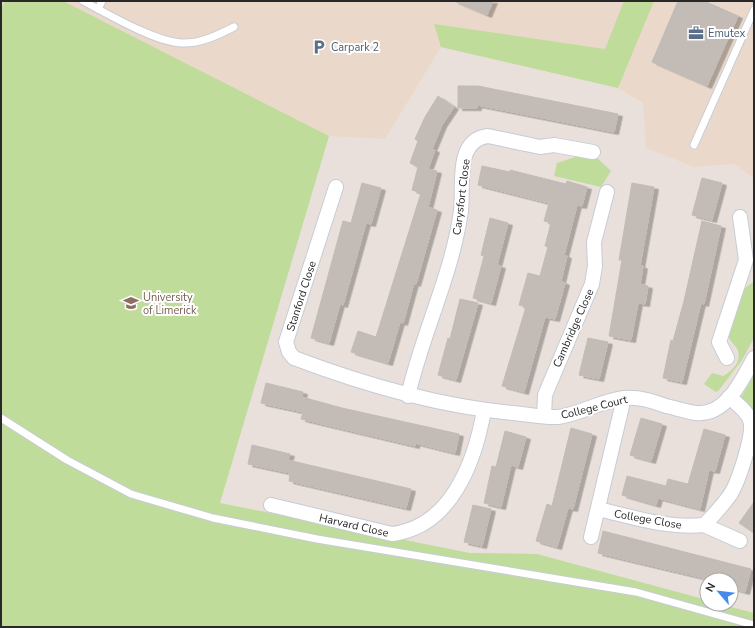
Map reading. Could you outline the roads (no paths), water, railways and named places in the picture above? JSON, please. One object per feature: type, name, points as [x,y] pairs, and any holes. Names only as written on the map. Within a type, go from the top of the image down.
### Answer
[{"type":"street","name":"Carysfort Close","points":[[408,396],[454,246],[461,210],[463,170],[468,148],[480,137],[488,136],[540,147],[554,145],[593,152]]},
{"type":"street","name":"Stanford Close","points":[[336,186],[286,342],[289,352],[294,358],[348,378],[408,396]]},
{"type":"street","name":"Cambridge Close","points":[[544,416],[545,394],[592,284],[595,266],[594,242],[607,192]]},
{"type":"street","points":[[727,358],[719,342],[750,263],[740,217]]},
{"type":"street","name":"College Court","points":[[408,396],[484,410],[558,417],[624,398],[648,400],[698,413],[709,411],[721,406],[740,383],[754,358]]},
{"type":"street","points":[[729,397],[745,412],[750,421],[751,448],[731,493],[704,525],[740,541]]},
{"type":"street","name":"College Close","points":[[591,537],[624,398]]},
{"type":"street","name":"Harvard Close","points":[[271,505],[392,534],[412,530],[440,511],[459,487],[477,446],[484,410]]},
{"type":"street","name":"College Close","points":[[598,509],[660,524],[690,526],[704,525]]},
{"type":"lane","points":[[83,1],[156,37],[177,42],[199,41],[215,36],[234,27]]},
{"type":"lane","points":[[98,9],[102,1]]},
{"type":"lane","points":[[694,145],[754,10]]},
{"type":"lane","points":[[1,418],[67,460],[131,494],[213,518],[317,539],[636,592],[754,625]]},
{"type":"place","name":"Emutex","points":[[696,33]]},
{"type":"place","name":"Carpark 2","points":[[319,47]]},
{"type":"place","name":"University of Limerick","points":[[131,303]]}]
